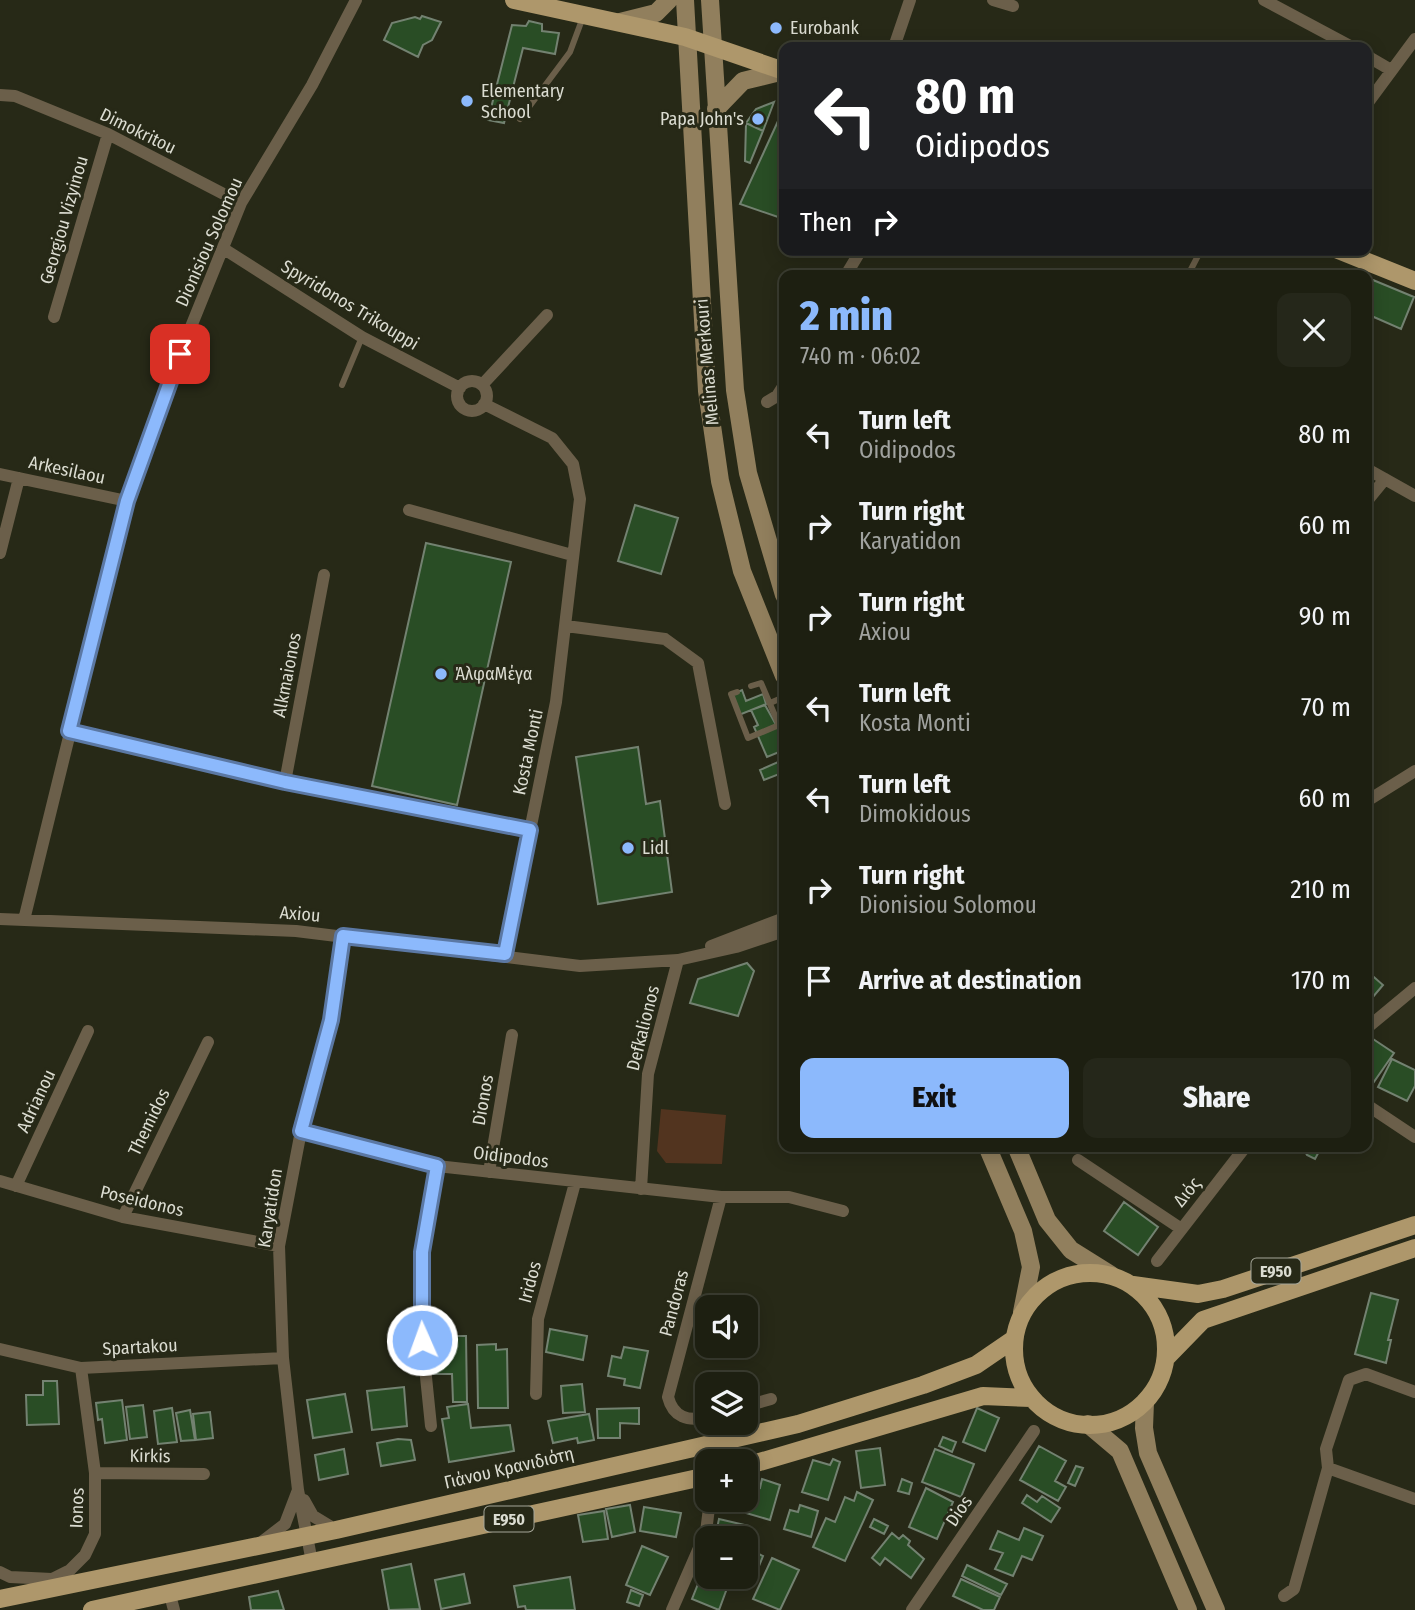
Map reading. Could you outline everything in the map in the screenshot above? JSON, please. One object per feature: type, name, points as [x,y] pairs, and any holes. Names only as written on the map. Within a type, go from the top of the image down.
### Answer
[{"type":"main road","points":[[514,0],[685,37],[779,69]]},
{"type":"main road","points":[[620,22],[656,13],[669,0]]},
{"type":"main road","name":"Melinas Merkouri","points":[[685,0],[707,391],[720,481],[742,571],[779,664]]},
{"type":"main road","name":"Melinas Merkouri","points":[[710,0],[735,390],[748,473],[779,578]]},
{"type":"main road","points":[[716,109],[743,81],[779,72]]},
{"type":"main road","points":[[1353,256],[1415,281]]},
{"type":"main road","points":[[990,1152],[1023,1231],[1031,1267],[1023,1312],[1014,1339],[1014,1360],[1020,1380],[1031,1398],[1050,1414],[1073,1423],[1099,1425],[1124,1418],[1145,1402],[1159,1382],[1166,1357],[1166,1337],[1160,1317],[1148,1299],[1133,1285],[1111,1275],[1071,1250],[1047,1220],[1019,1152]]},
{"type":"main road","name":"E950","points":[[1133,1285],[1198,1294],[1223,1289],[1415,1225]]},
{"type":"main road","name":"E950","points":[[1166,1357],[1203,1320],[1415,1248]]},
{"type":"main road","points":[[1023,1312],[1039,1292],[1060,1278],[1085,1272],[1111,1275]]},
{"type":"main road","name":"Γιάνου Κρανιδιότη","points":[[723,1449],[923,1385],[976,1365],[1014,1339]]},
{"type":"main road","points":[[758,1462],[983,1396],[1031,1398]]},
{"type":"main road","points":[[1145,1402],[1144,1428],[1148,1453],[1216,1610]]},
{"type":"main road","points":[[1088,1424],[1120,1451],[1188,1610]]},
{"type":"main road","name":"Γιάνου Κρανιδιότη","points":[[0,1599],[695,1457]]},
{"type":"main road","name":"E950","points":[[92,1610],[172,1602],[312,1562],[695,1479]]},
{"type":"street","name":"Dionisiou Solomou","points":[[24,920],[127,501],[180,354],[241,204],[312,85],[356,0]]},
{"type":"street","points":[[896,42],[910,0]]},
{"type":"street","points":[[993,0],[1013,6]]},
{"type":"street","points":[[1264,0],[1284,4],[1344,42]]},
{"type":"street","points":[[1372,97],[1415,39]]},
{"type":"street","points":[[1372,59],[1391,70]]},
{"type":"street","name":"Dimokritou","points":[[0,95],[15,96],[108,134],[241,204]]},
{"type":"street","name":"Georgiou Vizyinou","points":[[54,317],[108,134]]},
{"type":"street","name":"Spyridonos Trikouppi","points":[[224,249],[362,337],[460,388]]},
{"type":"street","points":[[482,385],[547,315]]},
{"type":"street","points":[[468,382],[482,385],[486,393],[484,404],[474,411],[464,409],[457,397],[460,388],[468,382]]},
{"type":"street","points":[[767,402],[779,393]]},
{"type":"street","name":"Kosta Monti","points":[[484,404],[552,438],[573,464],[580,499],[556,702],[505,954]]},
{"type":"street","points":[[1372,472],[1415,496]]},
{"type":"street","name":"Arkesilaou","points":[[0,474],[127,501]]},
{"type":"street","points":[[0,553],[19,478]]},
{"type":"street","points":[[1372,495],[1385,480]]},
{"type":"street","points":[[409,510],[572,555]]},
{"type":"street","name":"Alkmaionos","points":[[285,782],[324,575]]},
{"type":"street","points":[[566,626],[665,639],[698,663],[725,804]]},
{"type":"street","points":[[69,731],[285,782],[530,830]]},
{"type":"street","points":[[1372,798],[1415,771]]},
{"type":"street","name":"Axiou","points":[[0,919],[251,928],[505,954],[580,965],[678,960],[736,947],[779,934]]},
{"type":"street","name":"Axiou","points":[[678,960],[779,920]]},
{"type":"street","name":"Karyatidon","points":[[312,1562],[298,1490],[283,1358],[279,1246],[301,1131],[331,1020],[343,936]]},
{"type":"street","name":"Defkalionos","points":[[641,1189],[648,1074],[678,960]]},
{"type":"street","points":[[1372,1024],[1415,989]]},
{"type":"street","name":"Adrianou","points":[[16,1186],[88,1031]]},
{"type":"street","name":"Dionos","points":[[489,1172],[512,1035]]},
{"type":"street","name":"Themidos","points":[[123,1217],[208,1042]]},
{"type":"street","points":[[1372,1108],[1415,1137]]},
{"type":"street","name":"Oidipodos","points":[[301,1131],[437,1166],[721,1197],[789,1197],[843,1211]]},
{"type":"street","name":"Διός","points":[[1157,1261],[1241,1152]]},
{"type":"street","points":[[1078,1160],[1180,1228]]},
{"type":"street","points":[[431,1426],[421,1328],[422,1252],[437,1166]]},
{"type":"street","name":"Poseidonos","points":[[0,1181],[123,1217],[279,1246]]},
{"type":"street","name":"Iridos","points":[[536,1394],[538,1319],[575,1183]]},
{"type":"street","name":"Pandoras","points":[[695,1419],[678,1415],[670,1406],[668,1396],[721,1197]]},
{"type":"street","name":"Spartakou","points":[[0,1349],[81,1368],[283,1358]]},
{"type":"street","name":"Ionos","points":[[0,1572],[10,1577],[52,1579],[70,1570],[85,1555],[96,1534],[95,1473],[81,1368]]},
{"type":"street","points":[[1283,1596],[1294,1589],[1328,1468],[1326,1449],[1349,1380],[1366,1374],[1415,1392]]},
{"type":"street","points":[[758,1403],[771,1399]]},
{"type":"street","name":"Dios","points":[[912,1610],[1034,1431]]},
{"type":"street","points":[[1328,1468],[1415,1499]]},
{"type":"street","name":"Kirkis","points":[[95,1473],[204,1474]]},
{"type":"street","name":"Karyatidon","points":[[298,1490],[313,1516],[336,1530]]},
{"type":"street","name":"Karyatidon","points":[[259,1544],[285,1524],[298,1490]]},
{"type":"street","points":[[672,1610],[706,1532],[708,1512]]},
{"type":"lane","points":[[520,119],[570,52],[584,15]]},
{"type":"lane","points":[[342,385],[362,337]]},
{"type":"lane","points":[[737,692],[731,694],[748,737],[779,725],[761,683],[751,686]]},
{"type":"lane","points":[[770,703],[779,699]]},
{"type":"shaded area","points":[[661,1109],[726,1115],[722,1164],[666,1163],[657,1151]]},
{"type":"building","points":[[422,16],[441,22],[432,40],[423,45],[418,57],[384,40],[392,23],[415,17],[420,19]]},
{"type":"building","points":[[529,21],[542,24],[542,31],[559,33],[555,54],[523,48],[504,123],[488,120],[512,25],[526,26]]},
{"type":"building","name":"Papa John's","points":[[774,102],[763,131],[746,123],[756,109]]},
{"type":"building","points":[[779,119],[779,217],[740,204]]},
{"type":"building","points":[[746,123],[763,131],[750,163],[745,161]]},
{"type":"building","points":[[1373,280],[1414,297],[1401,329],[1372,316]]},
{"type":"building","points":[[635,505],[678,518],[661,574],[618,561]]},
{"type":"building","name":"ΆλφαΜέγα","points":[[426,543],[511,562],[457,805],[372,786]]},
{"type":"building","points":[[742,690],[746,701],[763,694],[766,704],[739,715],[731,695]]},
{"type":"building","points":[[765,705],[779,730],[779,752],[767,757],[754,727],[758,725],[751,710]]},
{"type":"building","name":"Lidl","points":[[638,747],[646,804],[660,801],[672,892],[598,904],[576,757]]},
{"type":"building","points":[[778,762],[779,765],[779,774],[764,780],[760,770]]},
{"type":"building","points":[[747,963],[754,971],[738,1016],[690,1003],[698,979]]},
{"type":"building","points":[[1372,975],[1383,985],[1372,998]]},
{"type":"building","points":[[1372,1038],[1394,1053],[1372,1085]]},
{"type":"building","points":[[1392,1059],[1415,1070],[1415,1086],[1407,1101],[1378,1087]]},
{"type":"building","points":[[1305,1152],[1319,1152],[1315,1159]]},
{"type":"building","points":[[1124,1202],[1158,1227],[1138,1255],[1104,1231]]},
{"type":"building","points":[[1371,1293],[1398,1300],[1388,1340],[1391,1340],[1386,1363],[1355,1354]]},
{"type":"building","points":[[550,1329],[587,1336],[583,1360],[546,1352]]},
{"type":"building","points":[[433,1336],[466,1336],[467,1402],[453,1402],[452,1374],[434,1374],[433,1364],[443,1364],[443,1357],[434,1356]]},
{"type":"building","points":[[496,1344],[496,1350],[507,1349],[508,1408],[478,1408],[477,1345]]},
{"type":"building","points":[[624,1347],[648,1351],[640,1388],[624,1385],[625,1379],[608,1376],[612,1356],[621,1358]]},
{"type":"building","points":[[43,1381],[57,1381],[59,1424],[27,1425],[26,1395],[43,1395]]},
{"type":"building","points":[[582,1384],[585,1412],[563,1413],[561,1386]]},
{"type":"building","points":[[404,1387],[407,1426],[372,1430],[367,1391]]},
{"type":"building","points":[[345,1394],[352,1432],[313,1438],[307,1400]]},
{"type":"building","points":[[122,1400],[127,1440],[105,1443],[102,1419],[98,1420],[96,1403]]},
{"type":"building","points":[[468,1404],[471,1428],[510,1425],[514,1451],[449,1462],[442,1419],[449,1418],[447,1407]]},
{"type":"building","points":[[143,1405],[147,1437],[130,1439],[126,1407]]},
{"type":"building","points":[[172,1408],[177,1442],[158,1444],[154,1411]]},
{"type":"building","points":[[639,1408],[639,1424],[620,1423],[620,1438],[598,1438],[597,1409]]},
{"type":"building","points":[[977,1408],[999,1418],[985,1451],[963,1442]]},
{"type":"building","points":[[190,1410],[195,1440],[181,1441],[176,1413]]},
{"type":"building","points":[[210,1412],[213,1438],[196,1440],[193,1414]]},
{"type":"building","points":[[589,1414],[594,1440],[578,1443],[577,1438],[553,1443],[548,1421]]},
{"type":"building","points":[[943,1437],[956,1442],[952,1452],[939,1446]]},
{"type":"building","points":[[398,1439],[411,1440],[415,1460],[381,1466],[377,1443]]},
{"type":"building","points":[[1039,1446],[1066,1461],[1055,1481],[1066,1487],[1058,1501],[1020,1480]]},
{"type":"building","points":[[880,1448],[885,1485],[861,1488],[856,1451]]},
{"type":"building","points":[[344,1449],[348,1474],[319,1480],[315,1455]]},
{"type":"building","points":[[935,1449],[974,1464],[961,1497],[922,1482]]},
{"type":"building","points":[[833,1459],[840,1462],[828,1500],[802,1492],[813,1460],[830,1465]]},
{"type":"building","points":[[1076,1466],[1083,1468],[1075,1486],[1068,1483]]},
{"type":"building","points":[[762,1479],[780,1485],[770,1520],[743,1512],[758,1512]]},
{"type":"building","points":[[902,1479],[912,1483],[909,1494],[898,1491]]},
{"type":"building","points":[[926,1488],[953,1502],[937,1539],[909,1527]]},
{"type":"building","points":[[857,1492],[873,1500],[845,1561],[813,1547],[826,1518],[835,1522],[845,1497],[854,1501]]},
{"type":"building","points":[[1027,1495],[1037,1502],[1042,1496],[1060,1508],[1051,1522],[1022,1503]]},
{"type":"building","points":[[630,1505],[635,1532],[612,1537],[606,1509]]},
{"type":"building","points":[[800,1505],[818,1511],[811,1537],[784,1529],[790,1510],[798,1512]]},
{"type":"building","points":[[644,1507],[681,1513],[676,1537],[640,1531]]},
{"type":"building","points":[[604,1511],[608,1539],[583,1542],[578,1515]]},
{"type":"building","points":[[719,1519],[749,1526],[718,1526]]},
{"type":"building","points":[[874,1519],[888,1526],[884,1534],[870,1527]]},
{"type":"building","points":[[1024,1528],[1043,1536],[1032,1560],[1022,1556],[1013,1576],[995,1569],[1003,1553],[990,1549],[998,1531],[1019,1540]]},
{"type":"building","points":[[892,1533],[899,1539],[903,1535],[910,1541],[908,1545],[924,1559],[911,1578],[885,1558],[880,1565],[872,1558]]},
{"type":"building","points":[[642,1546],[668,1557],[650,1595],[626,1585]]},
{"type":"building","points":[[758,1554],[763,1556],[758,1568]]},
{"type":"building","points":[[772,1558],[799,1570],[780,1610],[753,1599]]},
{"type":"building","points":[[411,1564],[420,1609],[389,1610],[382,1570]]},
{"type":"building","points":[[967,1565],[1007,1584],[1001,1595],[962,1576]]},
{"type":"building","points":[[464,1574],[470,1603],[441,1609],[435,1580]]},
{"type":"building","points":[[570,1577],[575,1610],[526,1610],[525,1606],[518,1607],[514,1586]]},
{"type":"building","points":[[961,1579],[1000,1597],[994,1610],[983,1610],[953,1596]]},
{"type":"building","points":[[696,1589],[727,1589],[719,1610],[692,1599]]},
{"type":"building","points":[[631,1590],[643,1595],[639,1606],[627,1602]]},
{"type":"building","points":[[278,1591],[284,1610],[251,1610],[249,1597]]},
{"type":"place","name":"Eurobank","points":[[776,28]]},
{"type":"place","name":"Elementary School","points":[[467,101]]},
{"type":"place","name":"Papa John's","points":[[758,119]]},
{"type":"place","name":"ΆλφαΜέγα","points":[[441,674]]},
{"type":"place","name":"Lidl","points":[[628,848]]},
{"type":"route","points":[[180,354],[127,501],[69,731],[285,782],[530,830],[505,954],[343,936],[331,1020],[301,1131],[437,1166],[422,1252],[422,1340]]}]
